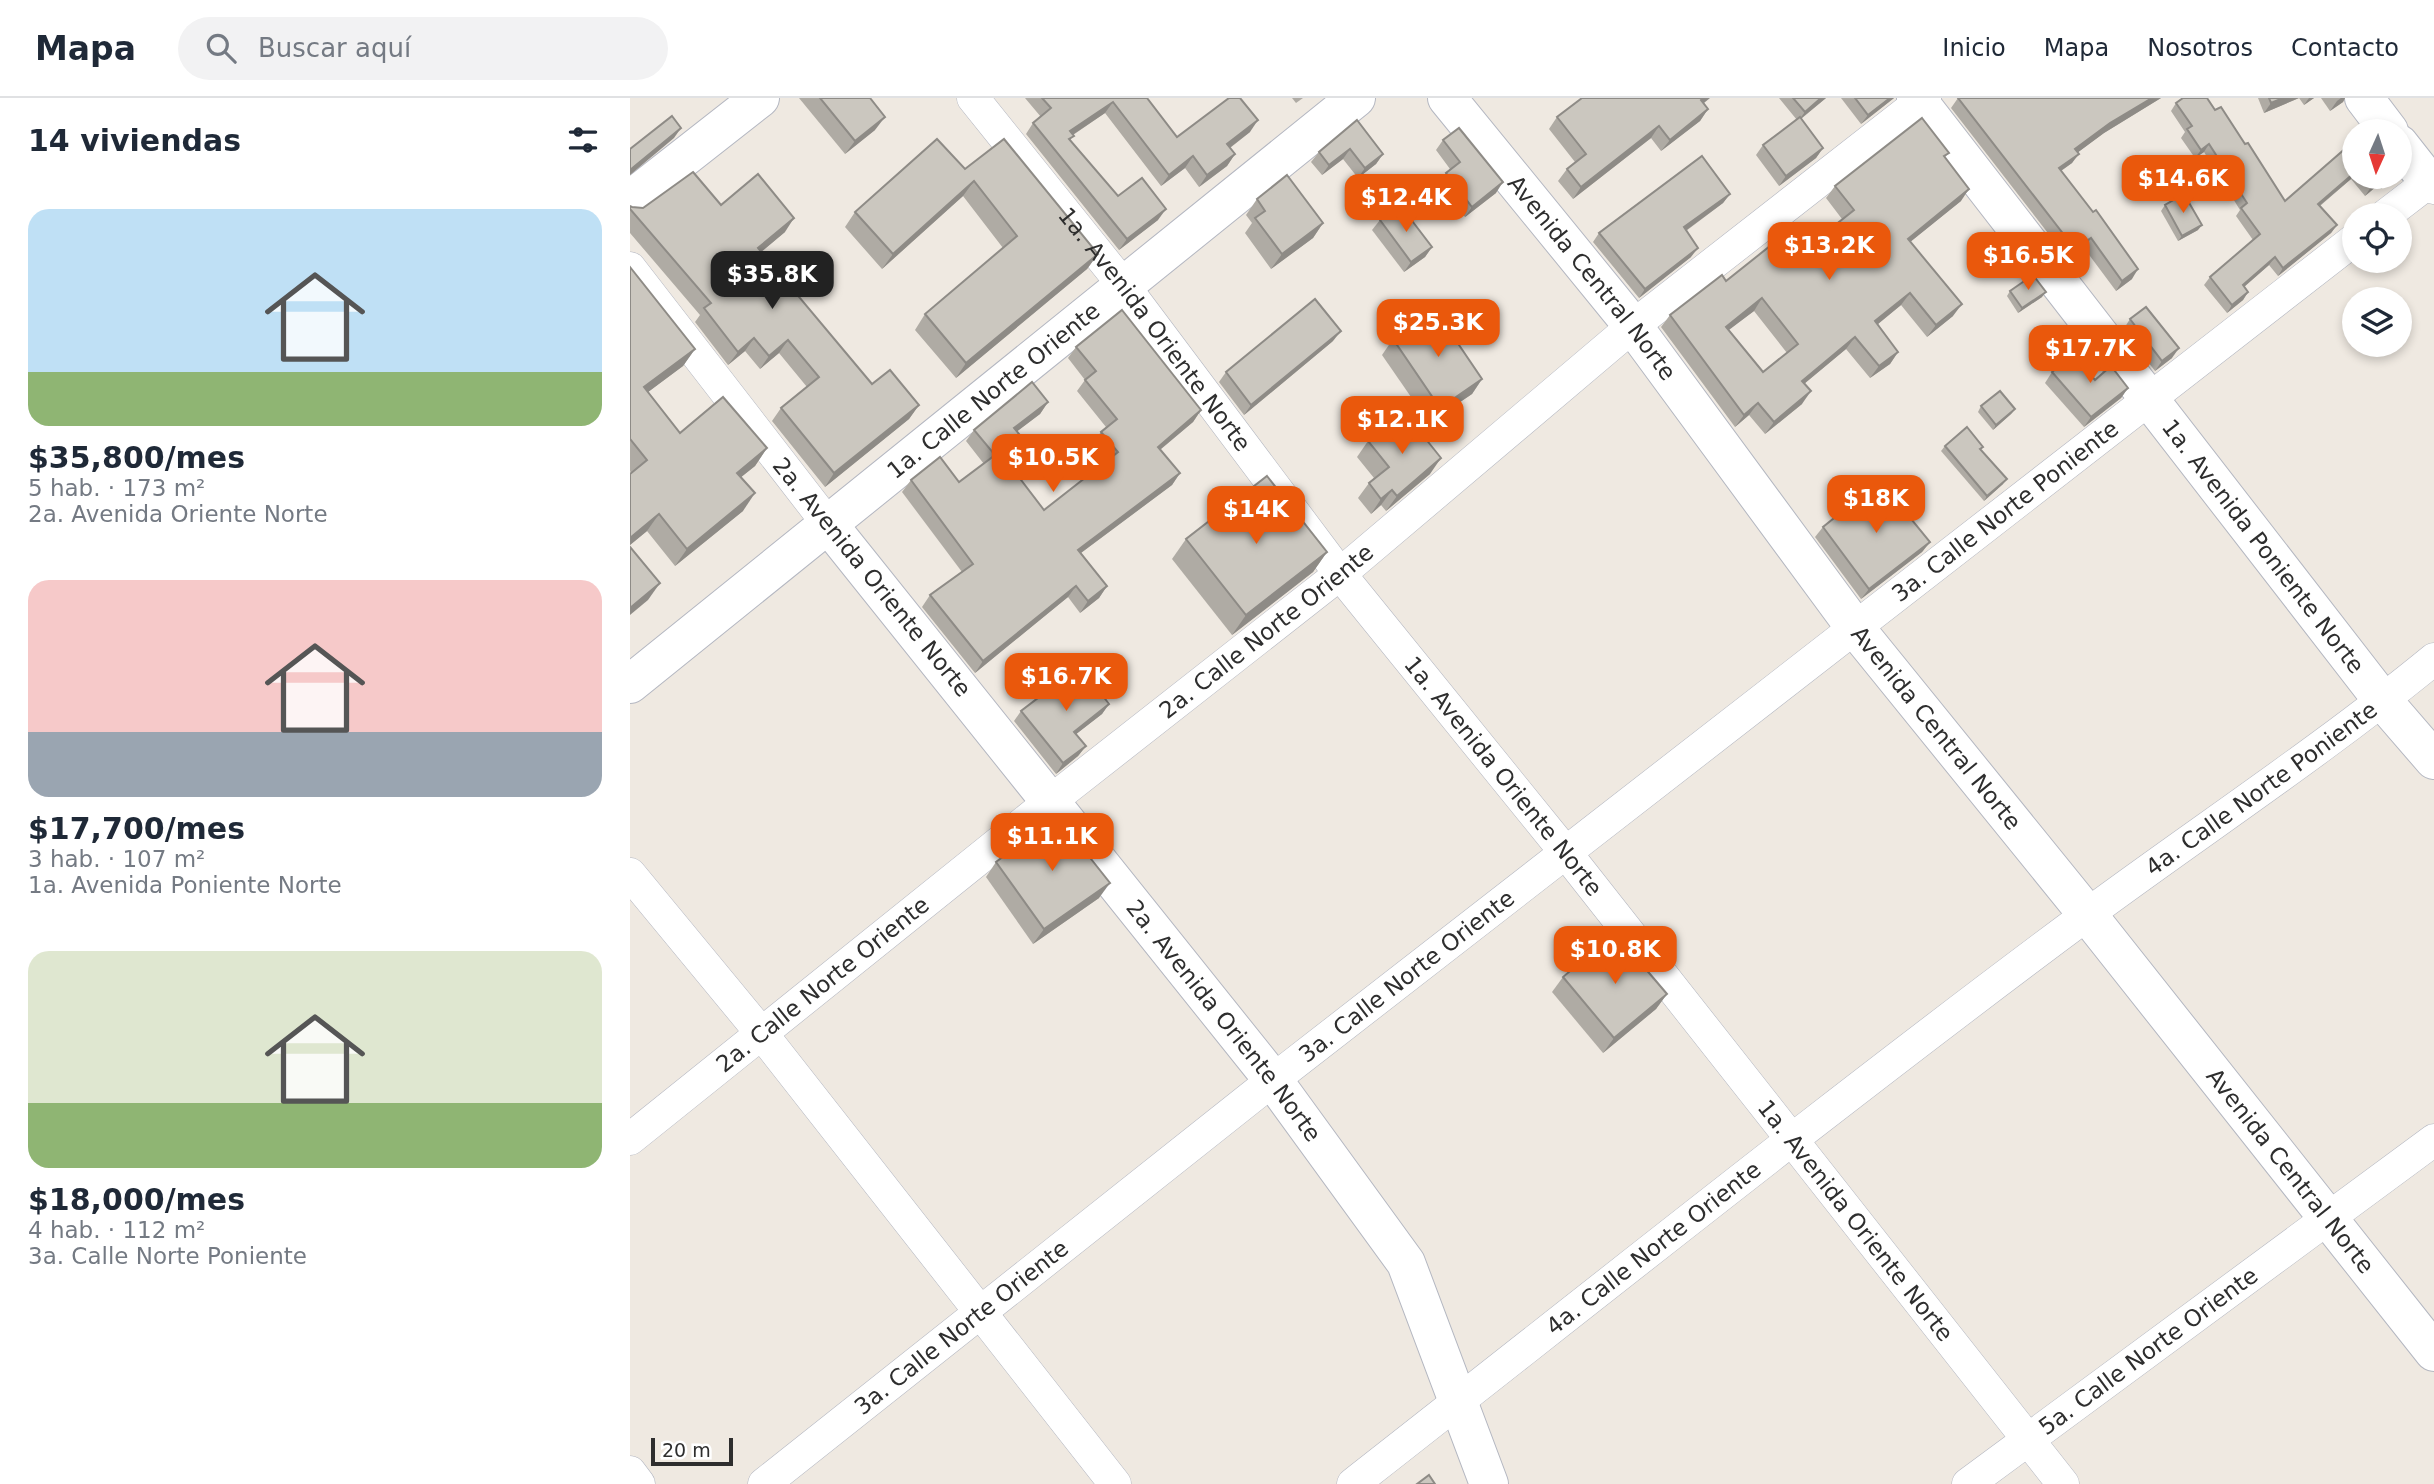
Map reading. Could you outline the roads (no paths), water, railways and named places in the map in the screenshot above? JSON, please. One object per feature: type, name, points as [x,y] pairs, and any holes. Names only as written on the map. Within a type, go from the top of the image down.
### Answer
[{"type":"street","points":[[630,200],[760,98]]},
{"type":"street","name":"1a. Avenida Oriente Norte","points":[[973,98],[1124,286],[1339,574],[1566,853],[2063,1484]]},
{"type":"street","name":"1a. Calle Norte Oriente","points":[[630,684],[1356,98]]},
{"type":"street","name":"Avenida Central Norte","points":[[1447,98],[1633,326],[1856,629],[2330,1219],[2434,1353]]},
{"type":"street","points":[[2364,98],[2380,119]]},
{"type":"street","name":"2a. Calle Norte Oriente","points":[[630,1139],[1052,800],[1339,574],[1633,326],[1920,100]]},
{"type":"street","name":"1a. Avenida Poniente Norte","points":[[1920,100],[2148,400],[2383,701],[2434,760]]},
{"type":"street","points":[[2403,203],[2432,183],[2412,159]]},
{"type":"street","name":"3a. Calle Norte Poniente","points":[[1856,629],[2342,249]]},
{"type":"street","name":"2a. Avenida Oriente Norte","points":[[630,268],[828,524],[1052,800],[1273,1080],[1406,1263],[1489,1484]]},
{"type":"street","name":"3a. Calle Norte Oriente","points":[[764,1484],[1273,1080],[1856,629]]},
{"type":"street","name":"4a. Calle Norte Poniente","points":[[2087,915],[2383,701],[2434,659]]},
{"type":"street","points":[[630,874],[762,1034],[1115,1484]]},
{"type":"street","name":"4a. Calle Norte Oriente","points":[[1353,1484],[1792,1140],[2087,915]]},
{"type":"street","name":"5a. Calle Norte Oriente","points":[[1969,1484],[2434,1140]]},
{"type":"street","points":[[630,1472],[639,1484]]}]
